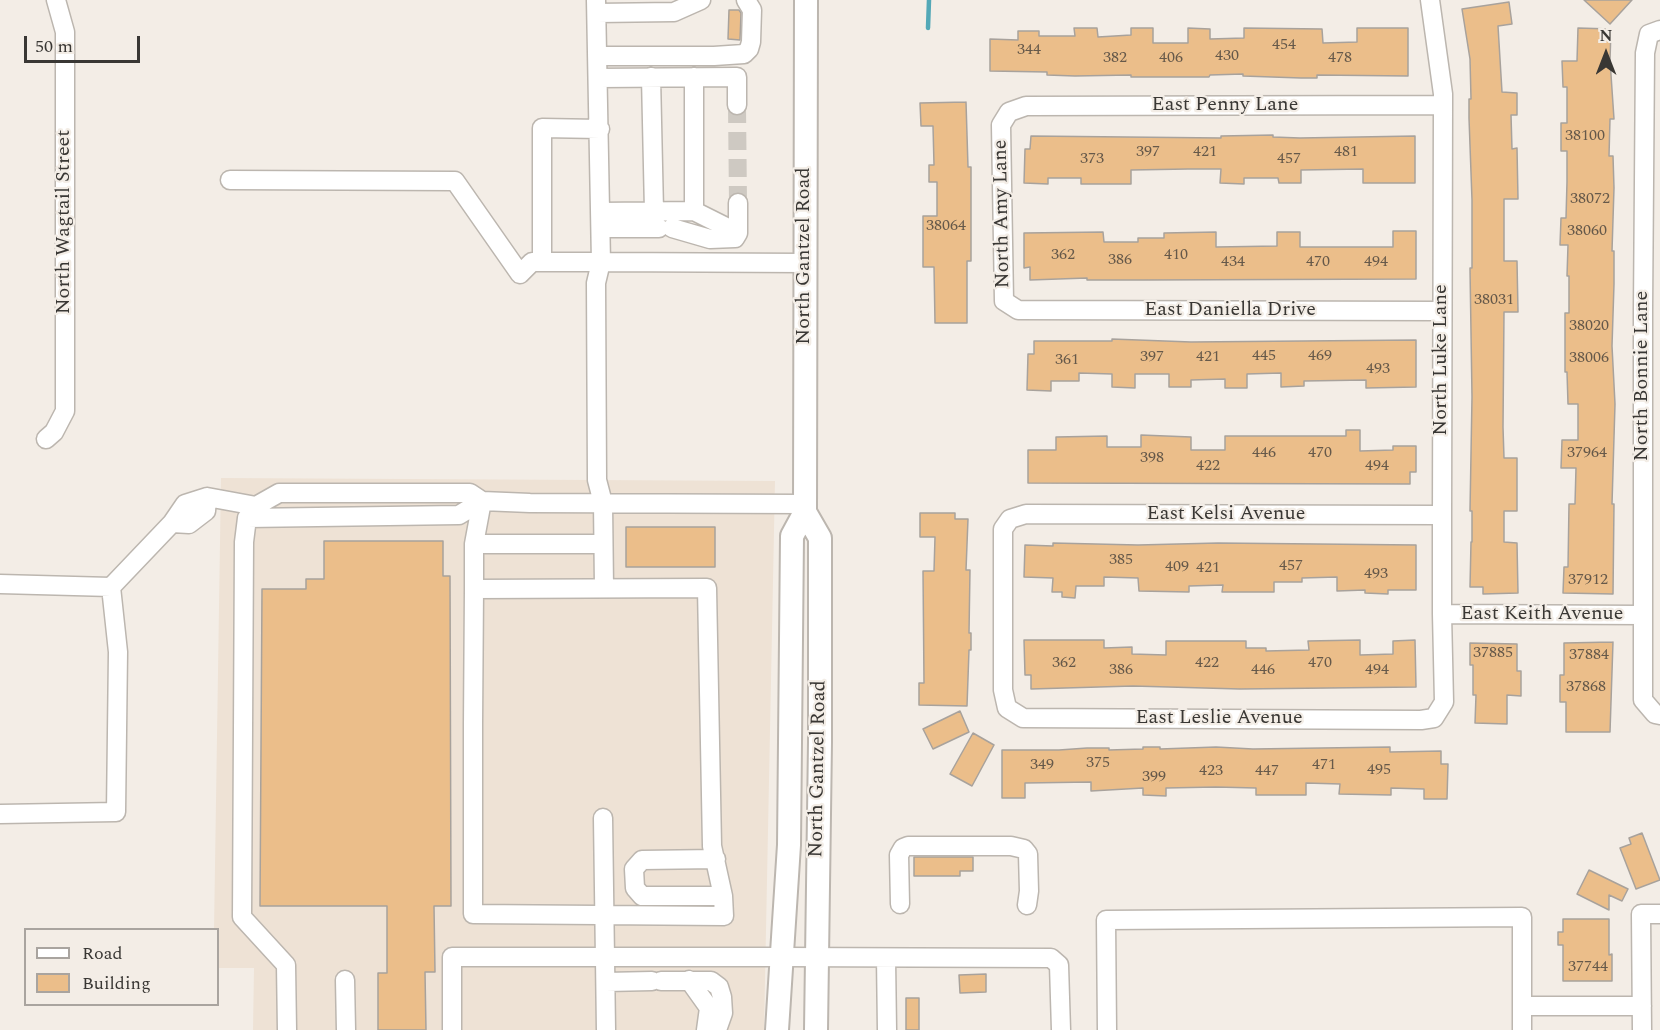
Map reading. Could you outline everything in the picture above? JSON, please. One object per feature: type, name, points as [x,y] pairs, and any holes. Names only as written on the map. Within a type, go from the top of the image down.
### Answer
[{"type":"main road","name":"North Gantzel Road","points":[[777,1030],[789,845],[792,536],[805,508],[806,0]]},
{"type":"main road","name":"North Gantzel Road","points":[[805,508],[820,538],[816,1030]]},
{"type":"street","name":"North Wagtail Street","points":[[46,439],[54,432],[65,411],[64,32],[56,0]]},
{"type":"street","points":[[604,588],[603,503],[597,480],[596,283],[601,262],[601,220],[596,6],[674,12],[701,0]]},
{"type":"street","points":[[597,50],[676,45],[714,56],[744,54],[751,42],[752,10],[746,0]]},
{"type":"street","name":"North Luke Lane","points":[[1430,0],[1443,105],[1442,614],[1444,702],[1434,718]]},
{"type":"street","name":"North Bonnie Lane","points":[[1655,32],[1645,53],[1651,310],[1652,514],[1643,615],[1644,700],[1658,715]]},
{"type":"street","points":[[598,78],[736,76],[737,105]]},
{"type":"street","points":[[651,77],[662,222]]},
{"type":"street","points":[[694,77],[694,211]]},
{"type":"street","name":"East Penny Lane","points":[[1009,112],[1026,106],[1443,105]]},
{"type":"street","name":"North Amy Lane","points":[[1009,112],[1001,125],[1004,301],[1018,310]]},
{"type":"street","points":[[542,262],[542,128],[600,129]]},
{"type":"street","points":[[230,180],[455,181],[520,274],[532,262],[805,263]]},
{"type":"street","points":[[601,220],[662,222],[710,238],[735,237],[738,233],[738,203]]},
{"type":"street","points":[[662,222],[694,211],[738,233]]},
{"type":"street","name":"East Daniella Drive","points":[[1018,310],[1442,311]]},
{"type":"street","points":[[0,584],[111,586],[172,523],[189,524],[206,511],[207,497],[251,512],[459,515],[482,501],[805,508]]},
{"type":"street","points":[[474,589],[707,588],[712,846],[723,896],[724,916],[473,914],[474,544],[482,501]]},
{"type":"street","points":[[251,512],[244,542],[242,917],[286,965],[287,1030]]},
{"type":"street","name":"East Kelsi Avenue","points":[[1007,708],[1003,690],[1003,529],[1010,519],[1026,514],[1442,515]]},
{"type":"street","points":[[474,544],[603,544]]},
{"type":"street","points":[[0,814],[116,812],[118,651],[111,586]]},
{"type":"street","name":"East Keith Avenue","points":[[1442,614],[1643,615]]},
{"type":"street","name":"East Leslie Avenue","points":[[1007,708],[1023,718],[1409,720],[1434,718]]},
{"type":"street","points":[[603,818],[606,1030]]},
{"type":"street","points":[[900,904],[899,855],[903,848],[908,846],[1011,846],[1024,849],[1028,854],[1027,905]]},
{"type":"street","points":[[716,859],[642,860],[634,869],[635,888],[642,896],[723,896]]},
{"type":"street","points":[[1642,1030],[1641,914],[1660,914]]},
{"type":"street","points":[[1107,1030],[1106,920],[1522,917],[1522,1030]]},
{"type":"street","points":[[452,1030],[452,957],[1051,958],[1059,965],[1061,1030]]},
{"type":"street","points":[[886,958],[887,1030]]},
{"type":"street","points":[[345,980],[346,1030]]},
{"type":"street","points":[[689,980],[709,1008],[706,1030]]},
{"type":"street","points":[[606,982],[711,981],[719,987],[722,997],[723,1012],[717,1030]]},
{"type":"street","points":[[1522,1006],[1642,1006]]},
{"type":"shaded area","points":[[221,478],[775,481],[764,1030],[253,1030],[254,968],[219,968],[219,928],[214,928]]},
{"type":"building","points":[[1584,0],[1632,0],[1610,24]]},
{"type":"building","points":[[1509,2],[1512,24],[1498,26],[1502,92],[1517,93],[1517,115],[1511,115],[1512,149],[1517,148],[1518,199],[1504,199],[1504,261],[1517,261],[1518,312],[1504,312],[1503,427],[1504,458],[1517,458],[1517,511],[1504,511],[1504,542],[1517,543],[1518,593],[1483,594],[1483,587],[1470,587],[1472,200],[1469,99],[1471,99],[1470,59],[1462,9]]},
{"type":"building","points":[[729,10],[739,10],[741,13],[740,40],[728,39]]},
{"type":"building","points":[[1074,28],[1097,28],[1098,37],[1131,35],[1131,28],[1153,28],[1153,43],[1188,43],[1188,28],[1210,29],[1210,39],[1244,38],[1244,28],[1322,29],[1323,43],[1357,42],[1357,28],[1408,28],[1408,76],[1317,75],[1317,78],[1301,78],[1243,76],[1243,74],[1210,75],[1209,77],[1131,77],[1131,75],[1075,76],[1047,75],[1047,72],[990,71],[990,39],[1018,40],[1018,31],[1039,31],[1039,36],[1075,36]]},
{"type":"building","points":[[1578,28],[1611,29],[1610,60],[1614,119],[1610,119],[1609,156],[1613,156],[1614,188],[1612,251],[1614,251],[1612,346],[1615,404],[1612,504],[1614,504],[1613,594],[1563,593],[1564,567],[1568,567],[1569,504],[1575,504],[1576,468],[1561,468],[1562,440],[1578,440],[1578,404],[1568,404],[1567,372],[1565,372],[1565,313],[1569,313],[1569,276],[1567,276],[1568,245],[1560,245],[1561,218],[1566,218],[1567,182],[1567,151],[1561,151],[1561,123],[1567,123],[1567,87],[1563,87],[1562,61],[1577,61]]},
{"type":"building","points":[[966,102],[968,167],[971,167],[971,261],[967,261],[967,323],[935,323],[934,267],[923,267],[923,216],[937,216],[937,182],[929,182],[929,165],[934,165],[933,126],[921,126],[920,103]]},
{"type":"building","points":[[1273,135],[1273,137],[1300,138],[1415,136],[1415,183],[1363,183],[1363,169],[1301,170],[1301,183],[1279,183],[1278,178],[1244,178],[1244,184],[1220,183],[1221,169],[1188,169],[1131,170],[1131,184],[1081,184],[1081,178],[1048,178],[1048,184],[1024,183],[1025,149],[1030,149],[1031,136],[1221,138],[1221,136]]},
{"type":"building","points":[[1393,231],[1416,231],[1416,279],[1087,280],[1087,278],[1030,280],[1030,267],[1024,268],[1024,233],[1103,232],[1104,242],[1138,242],[1138,238],[1164,238],[1164,233],[1216,232],[1216,247],[1277,246],[1277,232],[1300,232],[1300,247],[1393,247]]},
{"type":"building","points":[[1112,339],[1191,342],[1416,340],[1416,387],[1366,388],[1366,380],[1304,381],[1304,386],[1281,387],[1281,373],[1247,374],[1247,388],[1225,388],[1225,379],[1191,380],[1191,387],[1169,387],[1169,374],[1135,374],[1135,388],[1112,387],[1112,374],[1079,373],[1079,381],[1051,381],[1051,391],[1027,390],[1028,354],[1034,354],[1034,341],[1112,341]]},
{"type":"building","points":[[1346,430],[1360,430],[1360,451],[1393,450],[1393,446],[1416,446],[1416,472],[1410,472],[1410,484],[1028,483],[1028,450],[1056,450],[1056,437],[1107,436],[1107,447],[1141,447],[1141,435],[1191,437],[1191,450],[1225,450],[1225,436],[1346,436]]},
{"type":"building","points":[[920,513],[955,513],[955,519],[968,519],[966,570],[970,570],[971,650],[969,650],[967,706],[919,705],[919,683],[924,683],[923,571],[934,571],[935,537],[920,537]]},
{"type":"building","points":[[626,527],[715,527],[715,567],[626,567]]},
{"type":"building","points":[[324,541],[443,541],[443,576],[450,576],[451,906],[434,906],[435,972],[425,972],[426,1030],[378,1030],[378,973],[387,973],[387,906],[260,906],[262,589],[306,589],[306,579],[324,579]]},
{"type":"building","points":[[1053,543],[1416,545],[1416,590],[1388,590],[1388,594],[1365,593],[1365,590],[1337,591],[1337,577],[1302,578],[1302,582],[1274,582],[1274,592],[1222,592],[1223,585],[1189,586],[1189,592],[1139,591],[1138,578],[1104,577],[1104,586],[1076,586],[1075,598],[1062,597],[1062,592],[1052,592],[1053,578],[1024,577],[1025,545],[1053,546]]},
{"type":"building","points":[[1024,640],[1104,640],[1104,648],[1132,647],[1132,654],[1166,655],[1166,641],[1246,641],[1246,648],[1266,648],[1266,651],[1309,650],[1308,641],[1360,640],[1360,655],[1393,654],[1393,641],[1415,640],[1416,687],[1240,689],[1133,686],[1031,689],[1031,675],[1025,675]]},
{"type":"building","points":[[1613,642],[1610,732],[1566,732],[1566,702],[1560,702],[1560,675],[1564,675],[1564,643]]},
{"type":"building","points":[[1470,643],[1517,644],[1517,671],[1521,671],[1521,696],[1507,695],[1507,724],[1475,723],[1476,695],[1473,695]]},
{"type":"building","points":[[960,711],[969,732],[933,749],[923,729]]},
{"type":"building","points":[[973,733],[994,745],[972,786],[950,774]]},
{"type":"building","points":[[1143,747],[1253,749],[1390,747],[1390,752],[1441,751],[1441,764],[1448,764],[1447,799],[1424,799],[1424,789],[1391,788],[1391,795],[1339,794],[1340,784],[1306,783],[1306,795],[1256,795],[1256,788],[1216,787],[1166,788],[1166,796],[1143,795],[1143,788],[1091,791],[1091,782],[1025,783],[1025,798],[1002,798],[1002,750],[1109,748],[1109,750],[1143,749]]},
{"type":"building","points":[[1642,833],[1660,880],[1636,889],[1620,848],[1631,844],[1629,838]]},
{"type":"building","points":[[914,857],[973,857],[973,871],[960,871],[960,876],[914,876]]},
{"type":"building","points":[[1589,870],[1628,889],[1622,901],[1609,895],[1609,910],[1577,894]]},
{"type":"building","points":[[1563,919],[1609,919],[1612,981],[1563,981],[1563,945],[1558,945],[1558,932],[1563,932]]},
{"type":"building","points":[[986,974],[986,992],[960,993],[959,975]]},
{"type":"building","points":[[906,998],[919,998],[919,1030],[906,1030]]},
{"type":"waterway","points":[[928,28],[929,0]]},
{"type":"tunnel","points":[[737,105],[738,203]]}]
